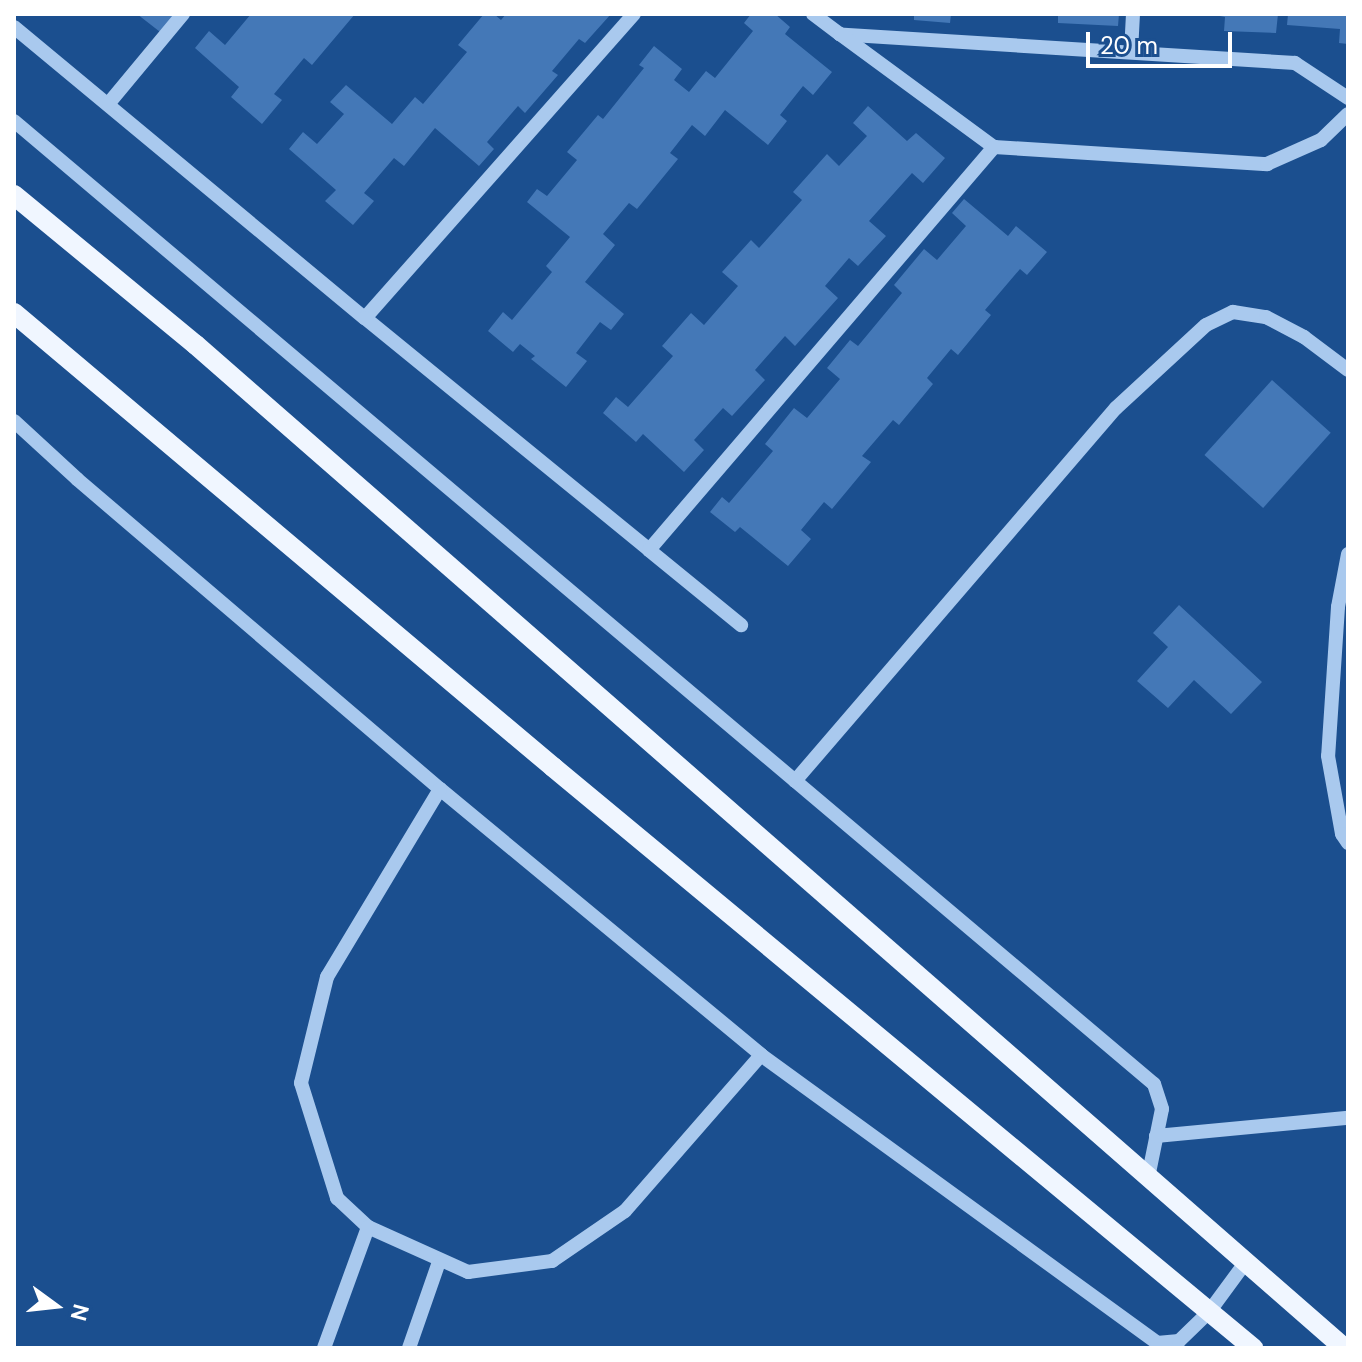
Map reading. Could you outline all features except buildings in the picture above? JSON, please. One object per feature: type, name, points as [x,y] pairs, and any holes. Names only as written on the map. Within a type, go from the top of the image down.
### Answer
[{"type":"main road","points":[[14,195],[208,356],[1344,1348]]},
{"type":"main road","points":[[14,313],[553,767],[1253,1348]]},
{"type":"street","points":[[109,103],[183,14]]},
{"type":"street","points":[[365,318],[634,14]]},
{"type":"street","points":[[813,14],[994,147],[1267,164],[1321,140],[1348,114]]},
{"type":"street","points":[[1131,52],[1133,14]]},
{"type":"street","points":[[14,27],[741,625]]},
{"type":"street","points":[[840,34],[1295,63],[1348,98]]},
{"type":"street","points":[[14,121],[1154,1084],[1162,1109],[1148,1178]]},
{"type":"street","points":[[649,550],[994,147]]},
{"type":"street","points":[[795,781],[1116,408],[1206,325],[1233,312],[1266,317],[1304,337],[1348,370]]},
{"type":"street","points":[[14,421],[77,479],[440,789],[761,1055],[1157,1346],[1179,1341],[1209,1312],[1245,1263]]},
{"type":"street","points":[[1348,554],[1338,607],[1328,756],[1342,834],[1348,843]]},
{"type":"street","points":[[440,789],[327,977],[301,1083],[337,1198],[368,1227],[439,1262],[468,1272],[552,1261],[625,1211],[761,1055]]},
{"type":"street","points":[[1156,1136],[1348,1118]]},
{"type":"street","points":[[324,1348],[368,1227]]},
{"type":"street","points":[[409,1348],[439,1262]]}]
